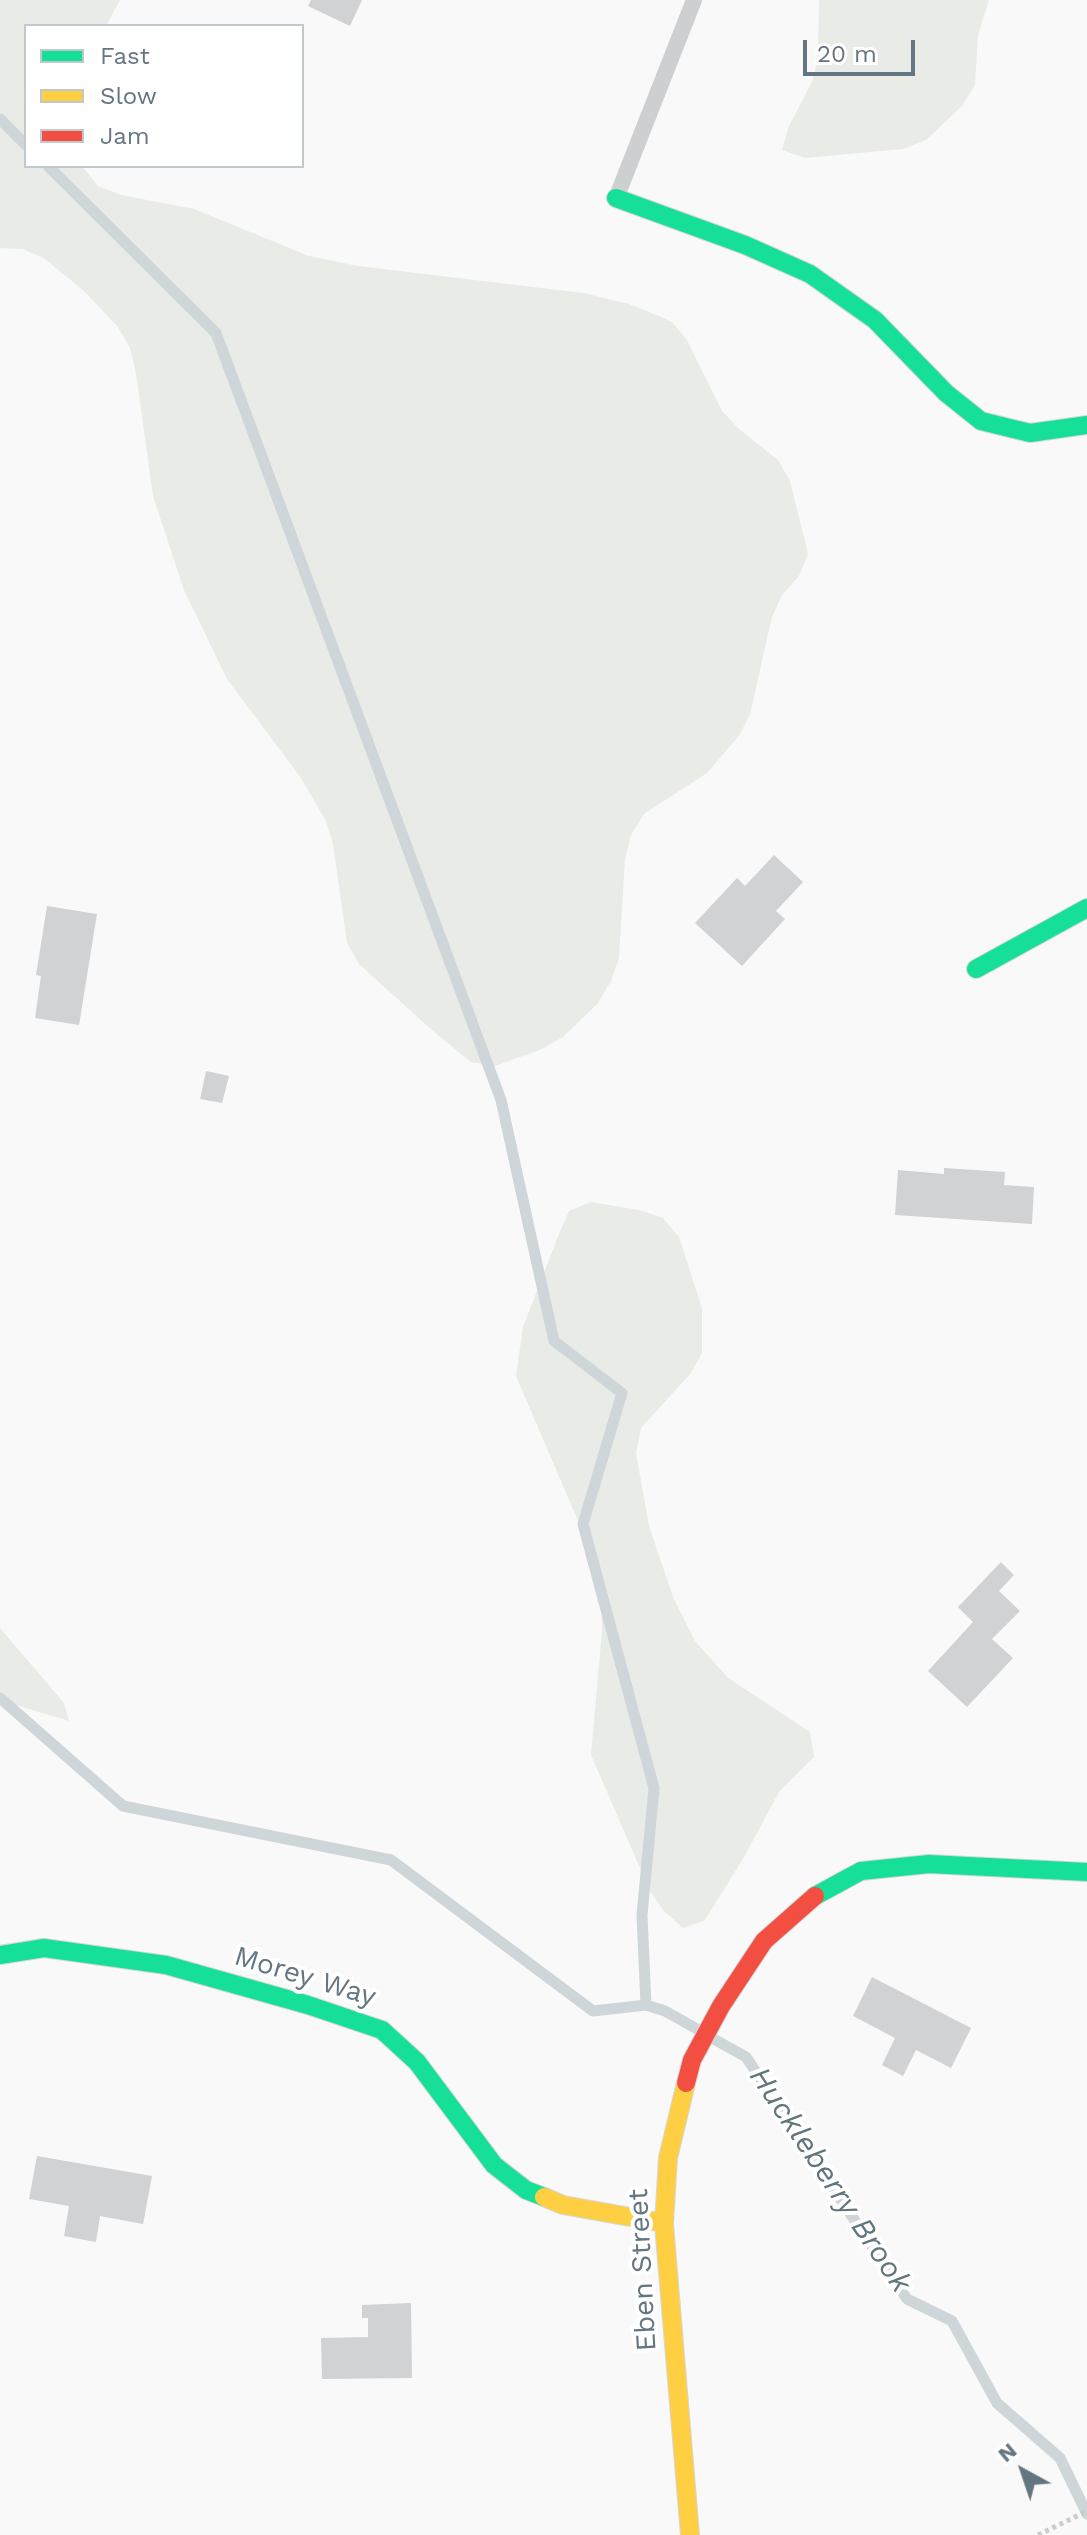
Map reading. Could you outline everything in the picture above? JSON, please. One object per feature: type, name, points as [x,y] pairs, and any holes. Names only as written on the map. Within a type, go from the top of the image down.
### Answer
[{"type":"street","points":[[616,198],[745,245],[810,274],[875,320],[946,393],[981,421],[1030,433],[1087,425]]},
{"type":"street","points":[[976,969],[1087,908]]},
{"type":"street","name":"Eben Street","points":[[690,2535],[664,2223],[668,2158],[692,2060],[721,2006],[764,1941],[818,1893],[861,1871],[929,1864],[1087,1872]]},
{"type":"street","name":"Morey Way","points":[[0,1955],[44,1948],[166,1965],[308,2005],[382,2030],[417,2062],[494,2165],[526,2190],[563,2205],[664,2223]]},
{"type":"lane","points":[[616,198],[694,0]]},
{"type":"path","points":[[1038,2535],[1087,2511]]},
{"type":"shaded area","points":[[0,0],[120,0],[107,24],[24,24],[24,168],[84,168],[98,186],[121,195],[194,209],[309,256],[358,266],[583,293],[629,304],[672,322],[687,340],[722,411],[778,460],[790,481],[808,554],[799,576],[782,595],[772,617],[750,714],[739,736],[707,773],[644,814],[631,835],[625,859],[619,958],[611,981],[598,1003],[563,1037],[542,1049],[495,1066],[471,1062],[359,964],[347,943],[333,844],[326,821],[301,778],[227,679],[184,590],[153,496],[130,348],[118,327],[84,291],[45,259],[23,249],[0,248]]},
{"type":"shaded area","points":[[819,0],[989,0],[978,35],[975,85],[962,106],[926,140],[903,149],[805,158],[782,150],[789,126],[812,82],[818,59]]},
{"type":"shaded area","points":[[591,1202],[639,1210],[663,1218],[679,1237],[702,1308],[702,1353],[691,1373],[641,1428],[636,1453],[649,1526],[673,1597],[695,1641],[728,1678],[810,1732],[814,1757],[779,1792],[705,1920],[683,1928],[664,1911],[650,1891],[591,1755],[602,1631],[601,1582],[594,1558],[516,1376],[523,1327],[559,1234],[569,1211]]},
{"type":"shaded area","points":[[0,1628],[64,1703],[69,1721],[0,1700]]},
{"type":"building","points":[[311,0],[362,0],[350,26],[308,6]]},
{"type":"building","points":[[774,855],[803,882],[776,911],[785,919],[742,966],[695,923],[737,878],[745,886]]},
{"type":"building","points":[[47,906],[97,914],[79,1025],[35,1018],[41,976],[36,975]]},
{"type":"building","points":[[206,1071],[229,1076],[222,1103],[200,1099]]},
{"type":"building","points":[[944,1168],[1005,1172],[1004,1185],[1034,1187],[1032,1224],[895,1215],[898,1170],[944,1174]]},
{"type":"building","points":[[1001,1562],[1014,1575],[999,1591],[1020,1611],[992,1639],[1013,1658],[967,1707],[928,1671],[973,1622],[958,1607]]},
{"type":"building","points":[[872,1977],[971,2028],[951,2068],[916,2050],[903,2076],[882,2065],[895,2038],[853,2016]]},
{"type":"building","points":[[37,2156],[152,2176],[143,2224],[100,2216],[96,2242],[64,2236],[69,2206],[29,2199]]},
{"type":"building","points":[[411,2303],[412,2378],[322,2379],[321,2338],[368,2337],[368,2318],[362,2318],[362,2305]]},
{"type":"waterway","points":[[0,119],[24,143]]},
{"type":"waterway","points":[[50,168],[216,333],[501,1100],[554,1341],[622,1393],[583,1524],[654,1788],[642,1915],[646,2005]]},
{"type":"waterway","name":"Huckleberry Brook","points":[[0,1698],[123,1806],[391,1860],[593,2011],[646,2005],[665,2011],[697,2029]]},
{"type":"waterway","name":"Huckleberry Brook","points":[[712,2038],[746,2057],[907,2299],[952,2321],[997,2403],[1060,2458],[1087,2514]]},
{"type":"traffic: fast","points":[[616,198],[745,245],[810,274],[875,320],[946,393],[981,421],[1030,433],[1087,425]]},
{"type":"traffic: fast","points":[[976,969],[1087,908]]},
{"type":"traffic: fast","points":[[815,1896],[861,1871],[929,1864],[1087,1872]]},
{"type":"traffic: fast","points":[[0,1955],[44,1948],[166,1965],[308,2005],[382,2030],[417,2062],[494,2165],[526,2190],[544,2197]]},
{"type":"traffic: slow","points":[[686,2083],[668,2158],[664,2224],[690,2535]]},
{"type":"traffic: slow","points":[[544,2197],[563,2205],[664,2223]]},
{"type":"traffic: jam","points":[[686,2083],[692,2060],[721,2006],[764,1941],[815,1896]]}]
